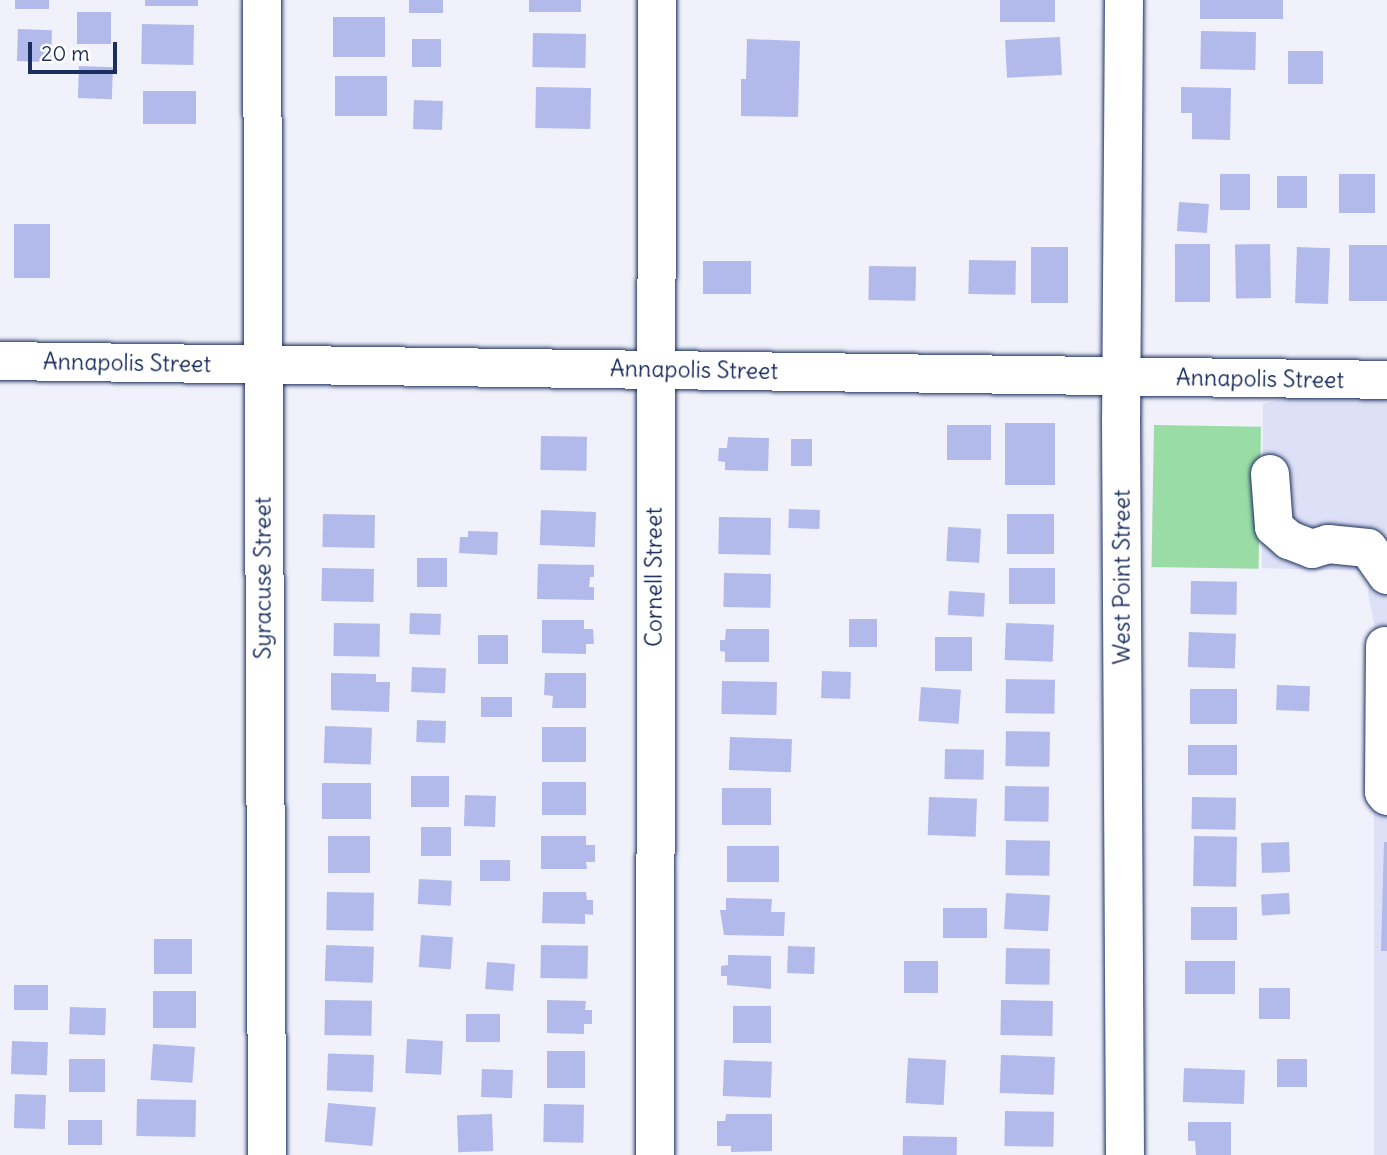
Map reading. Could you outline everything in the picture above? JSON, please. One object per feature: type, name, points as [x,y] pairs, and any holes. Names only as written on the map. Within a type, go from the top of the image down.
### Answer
[{"type":"street","name":"Syracuse Street","points":[[262,0],[267,1155]]},
{"type":"street","name":"Cornell Street","points":[[655,1155],[654,370],[657,0]]},
{"type":"street","name":"West Point Street","points":[[1124,0],[1121,378],[1125,1155]]},
{"type":"street","name":"Annapolis Street","points":[[0,361],[1387,380]]},
{"type":"street","points":[[1270,474],[1274,527],[1289,540],[1312,550],[1328,544],[1368,548],[1387,575]]},
{"type":"street","points":[[1385,646],[1384,792],[1387,796]]},
{"type":"shaded area","points":[[1387,368],[1387,1155],[1374,1155],[1374,623],[1368,593],[1370,571],[1262,568],[1263,404]]},
{"type":"green space","points":[[1154,425],[1261,427],[1259,569],[1152,567]]},
{"type":"building","points":[[15,0],[49,0],[49,9],[15,9]]},
{"type":"building","points":[[145,0],[198,0],[198,6],[145,6]]},
{"type":"building","points":[[409,0],[443,0],[443,13],[409,13]]},
{"type":"building","points":[[529,0],[581,0],[581,12],[529,12]]},
{"type":"building","points":[[1000,0],[1055,0],[1055,22],[1000,22]]},
{"type":"building","points":[[1200,0],[1283,0],[1283,19],[1200,19]]},
{"type":"building","points":[[77,12],[111,12],[111,44],[77,44]]},
{"type":"building","points":[[333,17],[385,17],[385,57],[333,57]]},
{"type":"building","points":[[142,24],[194,25],[193,65],[141,64]]},
{"type":"building","points":[[18,29],[52,30],[51,62],[17,61]]},
{"type":"building","points":[[1201,31],[1256,32],[1255,70],[1200,69]]},
{"type":"building","points":[[533,33],[586,34],[585,68],[532,67]]},
{"type":"building","points":[[1060,37],[1062,75],[1007,78],[1005,40]]},
{"type":"building","points":[[412,39],[441,39],[441,67],[412,67]]},
{"type":"building","points":[[747,39],[800,41],[798,117],[741,116],[741,79],[746,79]]},
{"type":"building","points":[[1288,51],[1323,51],[1323,84],[1288,84]]},
{"type":"building","points":[[79,66],[113,67],[112,99],[78,98]]},
{"type":"building","points":[[335,76],[387,76],[387,116],[335,116]]},
{"type":"building","points":[[536,87],[591,88],[590,129],[535,128]]},
{"type":"building","points":[[1181,87],[1231,88],[1230,140],[1192,139],[1192,113],[1181,113]]},
{"type":"building","points":[[143,91],[196,91],[196,124],[143,124]]},
{"type":"building","points":[[414,100],[443,101],[442,130],[413,129]]},
{"type":"building","points":[[1220,174],[1250,174],[1250,210],[1220,210]]},
{"type":"building","points":[[1339,174],[1375,174],[1375,213],[1339,213]]},
{"type":"building","points":[[1277,176],[1307,176],[1307,208],[1277,208]]},
{"type":"building","points":[[1179,202],[1209,204],[1207,233],[1177,231]]},
{"type":"building","points":[[14,224],[50,224],[50,278],[14,278]]},
{"type":"building","points":[[1175,244],[1210,244],[1210,302],[1175,302]]},
{"type":"building","points":[[1270,244],[1271,298],[1236,299],[1235,245]]},
{"type":"building","points":[[1349,245],[1387,245],[1387,301],[1349,301]]},
{"type":"building","points":[[1031,247],[1068,247],[1068,303],[1031,303]]},
{"type":"building","points":[[1297,247],[1330,248],[1328,304],[1295,303]]},
{"type":"building","points":[[969,260],[1016,261],[1015,295],[968,294]]},
{"type":"building","points":[[703,261],[751,261],[751,294],[703,294]]},
{"type":"building","points":[[869,266],[916,267],[915,301],[868,300]]},
{"type":"building","points":[[1005,423],[1055,423],[1055,485],[1005,485]]},
{"type":"building","points":[[947,425],[991,425],[991,460],[947,460]]},
{"type":"building","points":[[541,436],[587,437],[586,471],[540,470]]},
{"type":"building","points":[[728,437],[769,438],[768,471],[725,470],[725,462],[718,461],[719,448],[727,448]]},
{"type":"building","points":[[791,439],[812,439],[812,466],[791,466]]},
{"type":"building","points":[[789,509],[820,510],[819,529],[788,528]]},
{"type":"building","points":[[541,510],[596,512],[595,547],[540,545]]},
{"type":"building","points":[[323,514],[375,515],[374,548],[322,547]]},
{"type":"building","points":[[1007,514],[1054,514],[1054,554],[1007,554]]},
{"type":"building","points":[[719,517],[771,518],[770,555],[718,554]]},
{"type":"building","points":[[948,527],[981,529],[979,563],[946,561]]},
{"type":"building","points":[[468,531],[498,532],[497,555],[459,553],[460,537],[468,537]]},
{"type":"building","points":[[417,558],[447,558],[447,587],[417,587]]},
{"type":"building","points":[[538,564],[594,565],[594,577],[590,577],[589,587],[594,587],[594,600],[537,599]]},
{"type":"building","points":[[322,568],[374,569],[373,602],[321,601]]},
{"type":"building","points":[[1009,568],[1055,568],[1055,604],[1009,604]]},
{"type":"building","points":[[724,573],[771,574],[770,608],[723,607]]},
{"type":"building","points":[[1191,581],[1237,582],[1236,615],[1190,614]]},
{"type":"building","points":[[949,591],[985,593],[984,617],[948,615]]},
{"type":"building","points":[[410,613],[441,614],[440,635],[409,634]]},
{"type":"building","points":[[849,619],[877,619],[877,647],[849,647]]},
{"type":"building","points":[[542,620],[584,620],[584,629],[593,629],[594,644],[586,644],[586,654],[542,653]]},
{"type":"building","points":[[334,623],[380,624],[379,657],[333,656]]},
{"type":"building","points":[[1006,623],[1054,625],[1053,662],[1005,660]]},
{"type":"building","points":[[726,629],[769,629],[769,662],[725,662],[725,652],[720,651],[720,640],[725,640]]},
{"type":"building","points":[[1189,632],[1236,634],[1235,669],[1188,667]]},
{"type":"building","points":[[478,635],[508,635],[508,664],[478,664]]},
{"type":"building","points":[[935,637],[972,637],[972,671],[935,671]]},
{"type":"building","points":[[412,667],[446,668],[445,693],[411,692]]},
{"type":"building","points":[[822,671],[851,672],[850,699],[821,698]]},
{"type":"building","points":[[331,673],[376,674],[376,682],[390,682],[389,712],[331,710]]},
{"type":"building","points":[[545,673],[586,673],[586,708],[552,708],[553,696],[544,695]]},
{"type":"building","points":[[1006,679],[1055,680],[1054,714],[1005,713]]},
{"type":"building","points":[[722,681],[777,682],[776,715],[721,714]]},
{"type":"building","points":[[1277,685],[1310,686],[1309,711],[1276,710]]},
{"type":"building","points":[[921,687],[961,690],[959,724],[919,721]]},
{"type":"building","points":[[1190,689],[1237,689],[1237,724],[1190,724]]},
{"type":"building","points":[[481,697],[512,697],[512,717],[481,717]]},
{"type":"building","points":[[417,720],[446,721],[445,743],[416,742]]},
{"type":"building","points":[[325,726],[372,728],[371,765],[324,763]]},
{"type":"building","points":[[542,727],[586,727],[586,762],[542,762]]},
{"type":"building","points":[[1006,731],[1050,732],[1049,767],[1005,766]]},
{"type":"building","points":[[730,737],[792,739],[791,772],[729,770]]},
{"type":"building","points":[[1188,745],[1237,745],[1237,775],[1188,775]]},
{"type":"building","points":[[945,749],[984,750],[983,780],[944,779]]},
{"type":"building","points":[[411,776],[449,776],[449,807],[411,807]]},
{"type":"building","points":[[542,782],[586,782],[586,815],[542,815]]},
{"type":"building","points":[[322,783],[371,783],[371,819],[322,819]]},
{"type":"building","points":[[1005,786],[1049,787],[1048,822],[1004,821]]},
{"type":"building","points":[[722,788],[771,788],[771,825],[722,825]]},
{"type":"building","points":[[465,795],[496,796],[495,827],[464,826]]},
{"type":"building","points":[[929,797],[977,799],[976,837],[928,835]]},
{"type":"building","points":[[1192,797],[1236,798],[1235,830],[1191,829]]},
{"type":"building","points":[[421,827],[451,827],[451,856],[421,856]]},
{"type":"building","points":[[328,836],[370,836],[370,873],[328,873]]},
{"type":"building","points":[[541,836],[586,836],[586,845],[595,845],[595,862],[586,862],[587,869],[541,869]]},
{"type":"building","points":[[1194,836],[1237,837],[1236,887],[1193,886]]},
{"type":"building","points":[[1006,840],[1050,841],[1049,876],[1005,875]]},
{"type":"building","points":[[1289,842],[1290,872],[1262,873],[1261,843]]},
{"type":"building","points":[[1384,842],[1387,842],[1387,951],[1381,951]]},
{"type":"building","points":[[727,846],[779,846],[779,882],[727,882]]},
{"type":"building","points":[[480,860],[510,860],[510,881],[480,881]]},
{"type":"building","points":[[419,879],[452,881],[451,906],[418,904]]},
{"type":"building","points":[[327,892],[374,893],[373,931],[326,930]]},
{"type":"building","points":[[543,892],[586,892],[587,900],[593,900],[593,915],[585,914],[585,924],[542,923]]},
{"type":"building","points":[[1006,893],[1050,895],[1048,931],[1004,929]]},
{"type":"building","points":[[1289,893],[1290,914],[1262,915],[1261,894]]},
{"type":"building","points":[[726,898],[772,899],[771,912],[785,912],[784,936],[724,935],[720,910],[726,910]]},
{"type":"building","points":[[1191,907],[1237,907],[1237,940],[1191,940]]},
{"type":"building","points":[[943,908],[987,908],[987,938],[943,938]]},
{"type":"building","points":[[421,935],[453,937],[451,969],[419,967]]},
{"type":"building","points":[[154,939],[192,939],[192,974],[154,974]]},
{"type":"building","points":[[326,945],[374,947],[373,983],[325,981]]},
{"type":"building","points":[[541,945],[588,946],[587,979],[540,978]]},
{"type":"building","points":[[788,946],[815,947],[814,974],[787,973]]},
{"type":"building","points":[[1006,948],[1050,949],[1049,985],[1005,984]]},
{"type":"building","points":[[728,955],[771,956],[771,989],[727,985],[727,976],[721,976],[721,966],[728,965]]},
{"type":"building","points":[[904,961],[938,961],[938,993],[904,993]]},
{"type":"building","points":[[1185,961],[1235,961],[1235,994],[1185,994]]},
{"type":"building","points":[[487,962],[515,964],[513,991],[485,989]]},
{"type":"building","points":[[14,985],[48,985],[48,1010],[14,1010]]},
{"type":"building","points":[[1259,988],[1290,988],[1290,1019],[1259,1019]]},
{"type":"building","points":[[153,991],[196,991],[196,1028],[153,1028]]},
{"type":"building","points":[[325,1000],[372,1001],[371,1036],[324,1035]]},
{"type":"building","points":[[547,1000],[586,1001],[585,1010],[592,1010],[592,1024],[584,1024],[584,1034],[547,1033]]},
{"type":"building","points":[[1001,1000],[1053,1001],[1052,1036],[1000,1035]]},
{"type":"building","points":[[733,1006],[771,1006],[771,1043],[733,1043]]},
{"type":"building","points":[[70,1007],[106,1008],[105,1035],[69,1034]]},
{"type":"building","points":[[466,1014],[500,1014],[500,1042],[466,1042]]},
{"type":"building","points":[[407,1039],[443,1041],[441,1075],[405,1073]]},
{"type":"building","points":[[12,1041],[48,1042],[47,1075],[11,1074]]},
{"type":"building","points":[[153,1044],[195,1047],[192,1083],[150,1080]]},
{"type":"building","points":[[547,1051],[585,1051],[585,1088],[547,1088]]},
{"type":"building","points":[[328,1053],[374,1055],[373,1092],[327,1090]]},
{"type":"building","points":[[1001,1055],[1055,1057],[1054,1095],[1000,1093]]},
{"type":"building","points":[[908,1058],[946,1060],[944,1105],[906,1103]]},
{"type":"building","points":[[69,1059],[105,1059],[105,1092],[69,1092]]},
{"type":"building","points":[[1277,1059],[1307,1059],[1307,1087],[1277,1087]]},
{"type":"building","points":[[724,1060],[772,1062],[771,1098],[723,1096]]},
{"type":"building","points":[[1184,1068],[1245,1070],[1244,1104],[1183,1102]]},
{"type":"building","points":[[482,1069],[513,1070],[512,1098],[481,1097]]},
{"type":"building","points":[[15,1094],[46,1095],[45,1129],[14,1128]]},
{"type":"building","points":[[137,1099],[196,1100],[195,1137],[136,1136]]},
{"type":"building","points":[[328,1103],[376,1107],[372,1146],[325,1142]]},
{"type":"building","points":[[544,1104],[584,1105],[583,1143],[543,1142]]},
{"type":"building","points":[[1005,1111],[1054,1112],[1053,1147],[1004,1146]]},
{"type":"building","points":[[492,1114],[493,1151],[458,1152],[457,1115]]},
{"type":"building","points":[[726,1114],[772,1114],[772,1151],[731,1152],[731,1146],[717,1146],[717,1121],[725,1121]]},
{"type":"building","points":[[68,1120],[102,1120],[102,1145],[68,1145]]},
{"type":"building","points":[[1188,1122],[1231,1122],[1231,1155],[1196,1155],[1195,1141],[1188,1141]]},
{"type":"building","points":[[903,1136],[957,1137],[957,1155],[903,1155]]}]
